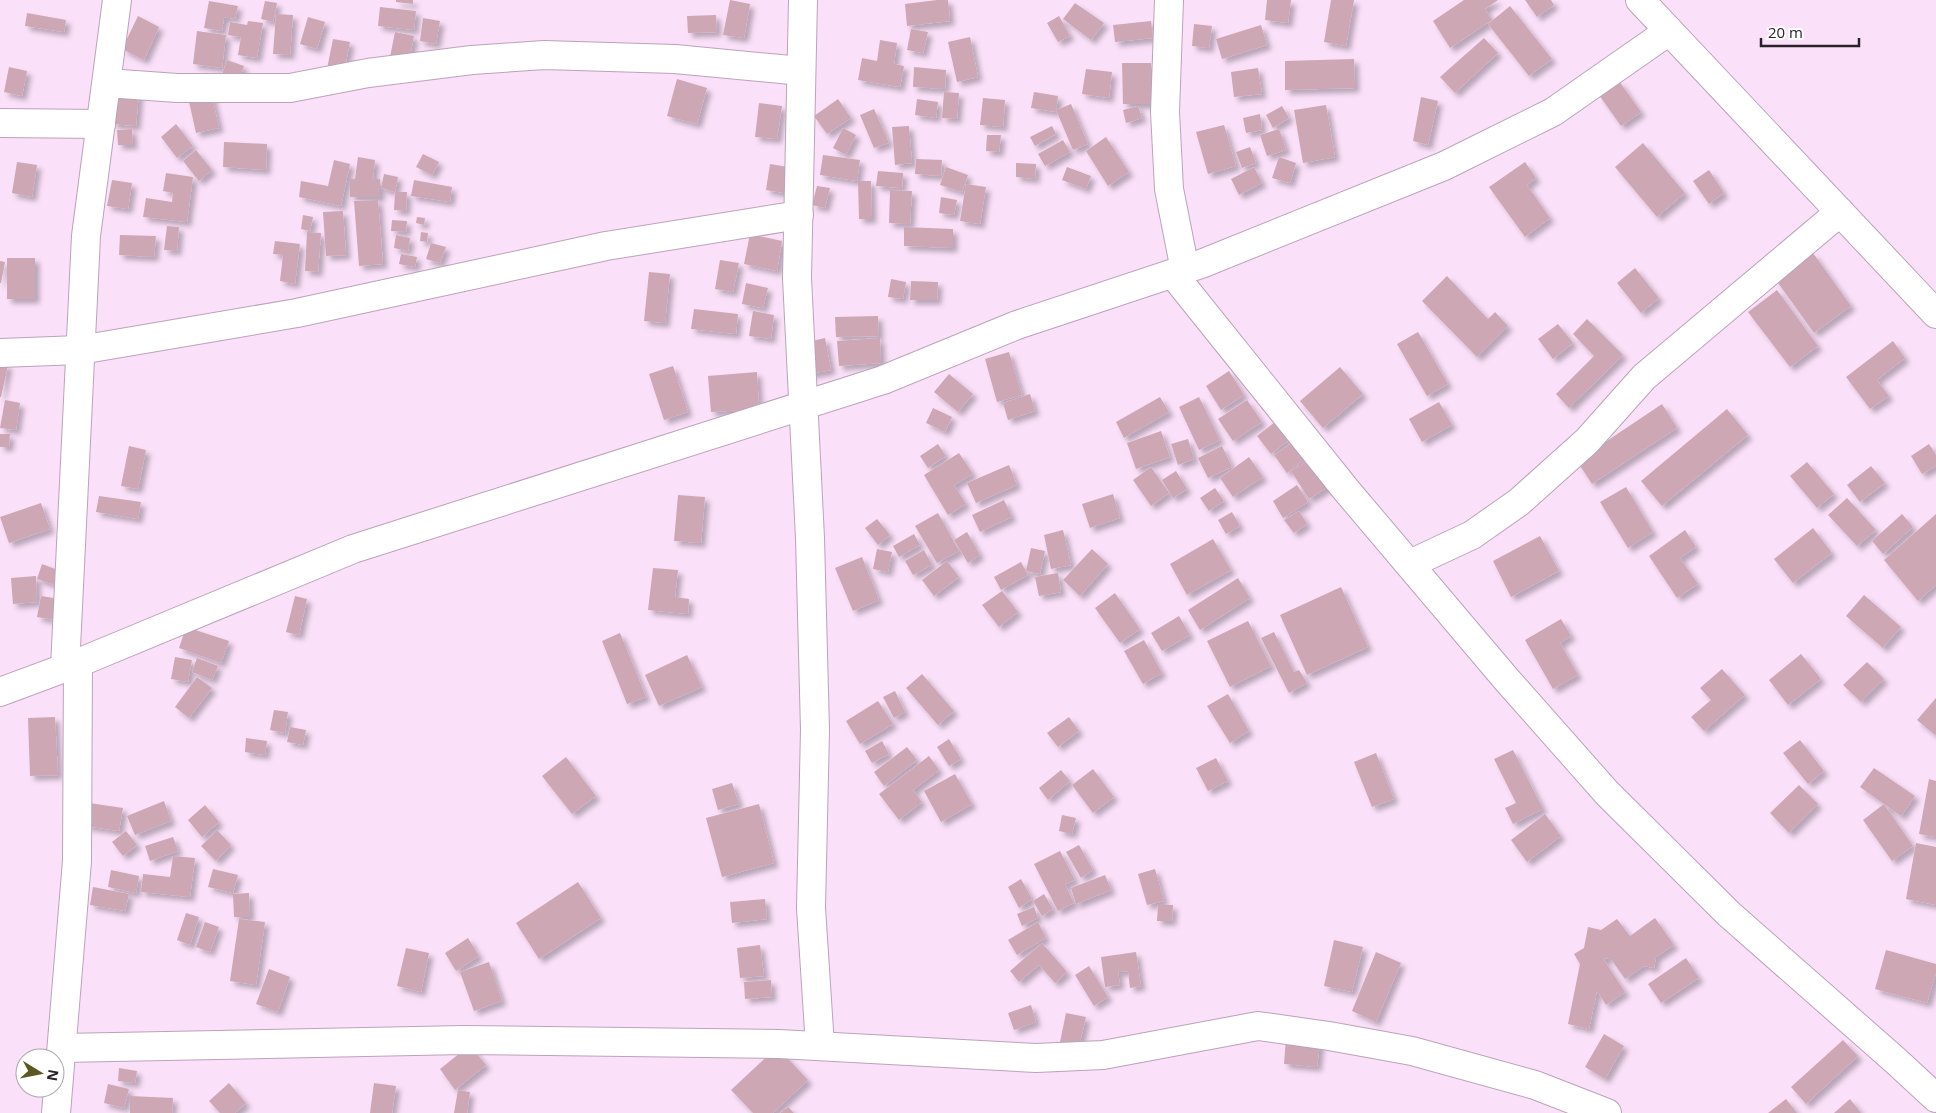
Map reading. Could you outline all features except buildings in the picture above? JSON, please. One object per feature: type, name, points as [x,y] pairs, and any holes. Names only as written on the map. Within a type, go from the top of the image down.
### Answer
[{"type":"street","points":[[118,0],[86,236],[80,350],[72,666],[78,861],[62,1048],[464,1040],[779,1044],[1036,1058],[1093,1056],[1258,1026],[1329,1036],[1412,1051],[1535,1084],[1608,1113]]},
{"type":"street","points":[[802,0],[797,278],[815,730],[811,908],[820,1046]]},
{"type":"street","points":[[1169,0],[1165,112],[1169,189],[1179,272],[1341,484],[1507,680],[1607,793],[1730,914],[1936,1098]]},
{"type":"street","points":[[1640,0],[1936,314]]},
{"type":"street","points":[[0,692],[72,666],[353,549],[883,380],[1018,325],[1179,272],[1444,166],[1553,112],[1669,31]]},
{"type":"street","points":[[107,83],[177,88],[290,88],[368,73],[472,60],[544,55],[675,59],[802,71]]},
{"type":"street","points":[[0,123],[101,124]]},
{"type":"street","points":[[1410,564],[1472,535],[1520,502],[1587,441],[1644,377],[1840,212]]},
{"type":"street","points":[[0,353],[80,350],[297,313],[606,246],[798,215]]},
{"type":"street","points":[[56,1113],[57,1098]]}]
